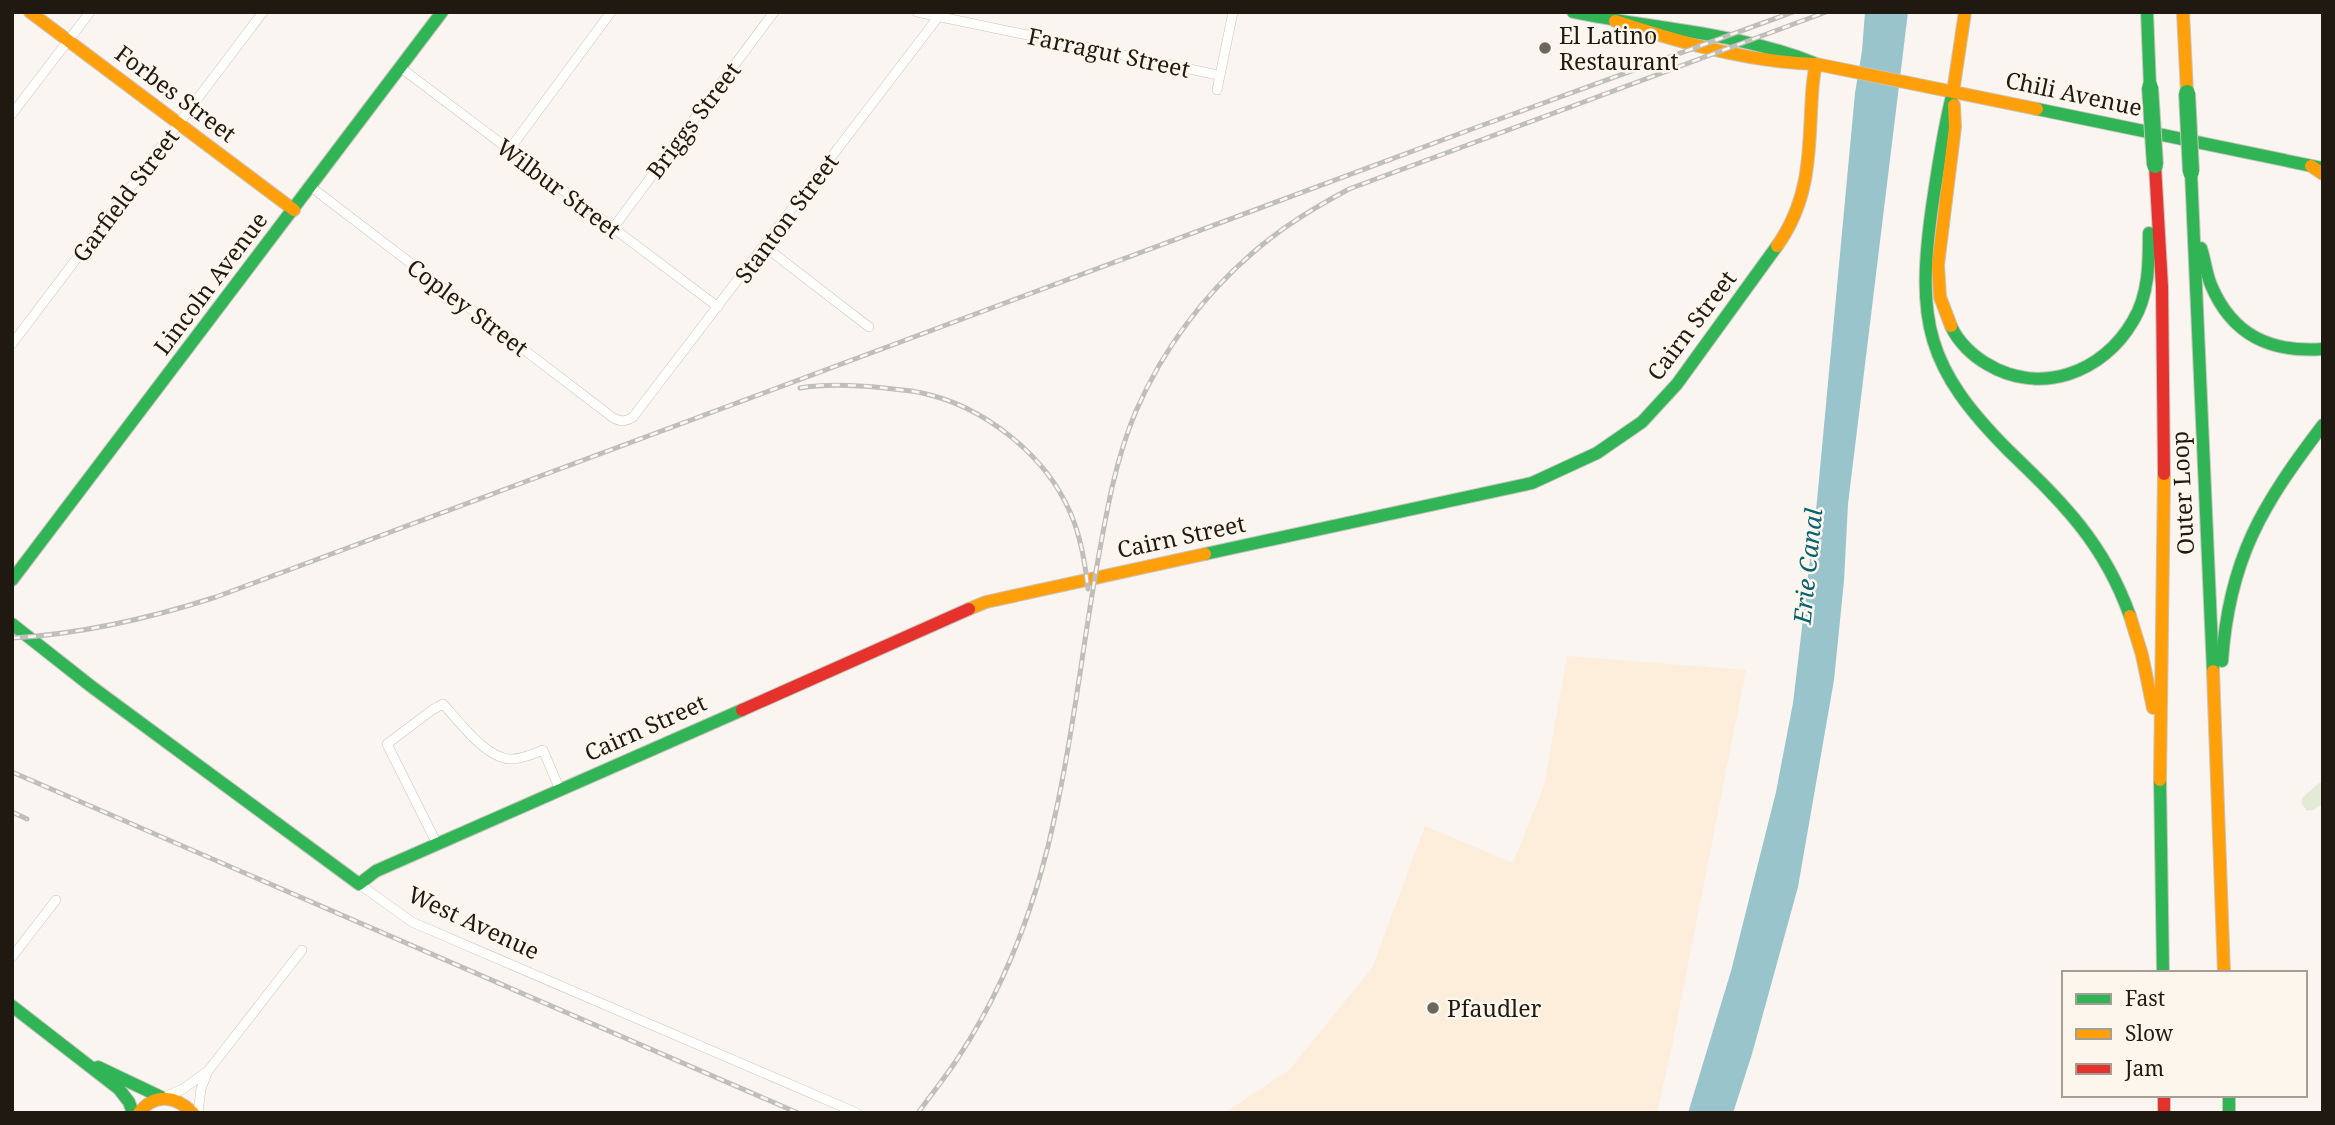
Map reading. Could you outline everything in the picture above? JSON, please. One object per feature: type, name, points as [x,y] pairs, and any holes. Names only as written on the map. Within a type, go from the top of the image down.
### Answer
[{"type":"main road","name":"Forbes Street","points":[[30,12],[293,210]]},
{"type":"main road","name":"Lincoln Avenue","points":[[12,580],[442,12]]},
{"type":"main road","name":"Chili Avenue","points":[[1573,12],[1615,21],[1685,42],[1779,62],[1843,69],[2319,170]]},
{"type":"main road","points":[[1965,12],[1953,92],[1944,123],[1925,261],[1930,333],[1946,372],[1971,410],[2071,512],[2113,574],[2127,601],[2142,646],[2160,752]]},
{"type":"main road","name":"Outer Loop","points":[[2147,12],[2162,288],[2165,424],[2160,752],[2163,971]]},
{"type":"main road","name":"Outer Loop","points":[[2183,12],[2224,971]]},
{"type":"main road","name":"Cairn Street","points":[[359,884],[376,871],[986,602],[1532,483],[1597,453],[1642,422],[1677,384],[1790,228],[1798,211],[1804,186],[1816,64]]},
{"type":"main road","points":[[1953,92],[1955,127],[1938,284],[1941,303],[1955,333],[1971,353],[1996,371],[2021,378],[2048,381],[2082,373],[2111,353],[2133,323],[2145,285],[2149,264],[2149,220],[2155,165]]},
{"type":"main road","points":[[2193,229],[2203,253],[2209,282],[2232,321],[2259,342],[2291,350],[2323,349]]},
{"type":"main road","points":[[2217,761],[2222,642],[2226,610],[2235,576],[2256,522],[2272,494],[2323,425]]},
{"type":"main road","name":"West Avenue","points":[[12,624],[359,884]]},
{"type":"main road","points":[[12,1006],[118,1089],[129,1102],[133,1113]]},
{"type":"main road","points":[[76,1055],[162,1097],[183,1104],[195,1113]]},
{"type":"main road","points":[[139,1113],[150,1101],[162,1097]]},
{"type":"street","points":[[12,114],[90,12]]},
{"type":"street","name":"Garfield Street","points":[[12,344],[263,12]]},
{"type":"street","points":[[509,150],[611,12]]},
{"type":"street","name":"Briggs Street","points":[[613,228],[774,12]]},
{"type":"street","name":"Farragut Street","points":[[917,12],[1219,75]]},
{"type":"street","points":[[1217,90],[1233,12]]},
{"type":"street","name":"Stanton Street","points":[[627,421],[718,307],[940,15]]},
{"type":"street","name":"Wilbur Street","points":[[401,68],[718,307]]},
{"type":"street","name":"Copley Street","points":[[311,187],[612,417],[618,421],[627,421]]},
{"type":"street","points":[[764,246],[869,327]]},
{"type":"street","points":[[437,844],[387,744],[443,704],[494,754],[516,759],[543,750],[560,790]]},
{"type":"street","name":"West Avenue","points":[[359,884],[405,918],[455,942],[858,1113]]},
{"type":"street","points":[[12,957],[56,900]]},
{"type":"street","points":[[162,1097],[183,1089],[208,1071],[302,950]]},
{"type":"street","points":[[195,1113],[208,1071]]},
{"type":"shaded area","points":[[1567,656],[1746,670],[1657,1113],[1224,1113],[1289,1070],[1372,968],[1425,826],[1513,863],[1544,785]]},
{"type":"green space","points":[[2319,783],[2323,783],[2323,804],[2307,811],[2302,804],[2302,798]]},
{"type":"water","points":[[1865,12],[1908,12],[1848,504],[1844,581],[1834,680],[1798,887],[1733,1113],[1688,1113],[1731,971],[1776,792],[1793,703],[1817,501]]},
{"type":"railway","points":[[12,638],[116,624],[216,597],[1793,12]]},
{"type":"railway","points":[[918,1113],[956,1061],[990,1003],[1030,909],[1049,844],[1062,780],[1098,560],[1118,465],[1129,429],[1147,388],[1172,344],[1203,303],[1237,267],[1267,241],[1349,189],[1826,12]]},
{"type":"railway","points":[[800,388],[853,385],[917,392],[945,399],[989,421],[1028,452],[1059,491],[1077,531],[1088,589]]},
{"type":"railway","points":[[12,772],[798,1113]]},
{"type":"railway","points":[[12,812],[27,819]]},
{"type":"traffic: fast","points":[[12,580],[442,12]]},
{"type":"traffic: fast","points":[[1573,12],[1755,44],[1814,63]]},
{"type":"traffic: fast","points":[[2147,12],[2150,87]]},
{"type":"traffic: fast","points":[[2150,87],[2155,165]]},
{"type":"traffic: fast","points":[[1953,92],[1941,149],[1927,247],[1927,312],[1933,341],[1960,394],[1981,421],[2047,488],[2095,545],[2120,590],[2130,616]]},
{"type":"traffic: fast","points":[[2187,93],[2191,172]]},
{"type":"traffic: fast","points":[[2037,109],[2322,168]]},
{"type":"traffic: fast","points":[[2191,172],[2213,671]]},
{"type":"traffic: fast","points":[[1951,326],[1971,353],[2007,373],[2028,378],[2049,378],[2088,366],[2120,339],[2138,311],[2147,278],[2149,233]]},
{"type":"traffic: fast","points":[[1205,554],[1532,483],[1597,453],[1642,422],[1677,384],[1777,246]]},
{"type":"traffic: fast","points":[[2201,248],[2209,280],[2220,302],[2242,328],[2270,344],[2286,348],[2323,349]]},
{"type":"traffic: fast","points":[[2222,661],[2232,592],[2252,535],[2282,481],[2323,425]]},
{"type":"traffic: fast","points":[[12,624],[92,687],[359,884],[376,871],[742,710]]},
{"type":"traffic: fast","points":[[2160,780],[2163,971]]},
{"type":"traffic: fast","points":[[12,1006],[119,1089],[133,1113]]},
{"type":"traffic: fast","points":[[98,1067],[161,1097]]},
{"type":"traffic: fast","points":[[2229,1097],[2229,1113]]},
{"type":"traffic: slow","points":[[30,12],[294,210]]},
{"type":"traffic: slow","points":[[1953,92],[1965,12]]},
{"type":"traffic: slow","points":[[2183,12],[2187,93]]},
{"type":"traffic: slow","points":[[1615,21],[1739,55],[1816,64],[2037,109]]},
{"type":"traffic: slow","points":[[1777,246],[1795,214],[1805,182],[1816,64]]},
{"type":"traffic: slow","points":[[1951,326],[1940,297],[1938,265],[1955,127],[1954,105]]},
{"type":"traffic: slow","points":[[2311,166],[2323,174]]},
{"type":"traffic: slow","points":[[2160,780],[2164,474]]},
{"type":"traffic: slow","points":[[969,609],[986,602],[1205,554]]},
{"type":"traffic: slow","points":[[2130,616],[2142,655],[2153,708]]},
{"type":"traffic: slow","points":[[2213,671],[2224,971]]},
{"type":"traffic: slow","points":[[139,1113],[145,1106],[159,1099],[173,1100],[193,1113]]},
{"type":"traffic: jam","points":[[2155,165],[2162,287],[2164,474]]},
{"type":"traffic: jam","points":[[742,710],[969,609]]},
{"type":"traffic: jam","points":[[2164,1097],[2164,1113]]},
{"type":"place","name":"El Latino Restaurant","points":[[1545,48]]},
{"type":"place","name":"Pfaudler","points":[[1433,1008]]},
{"type":"water label","name":"Erie Canal","points":[[1807,566]]}]
